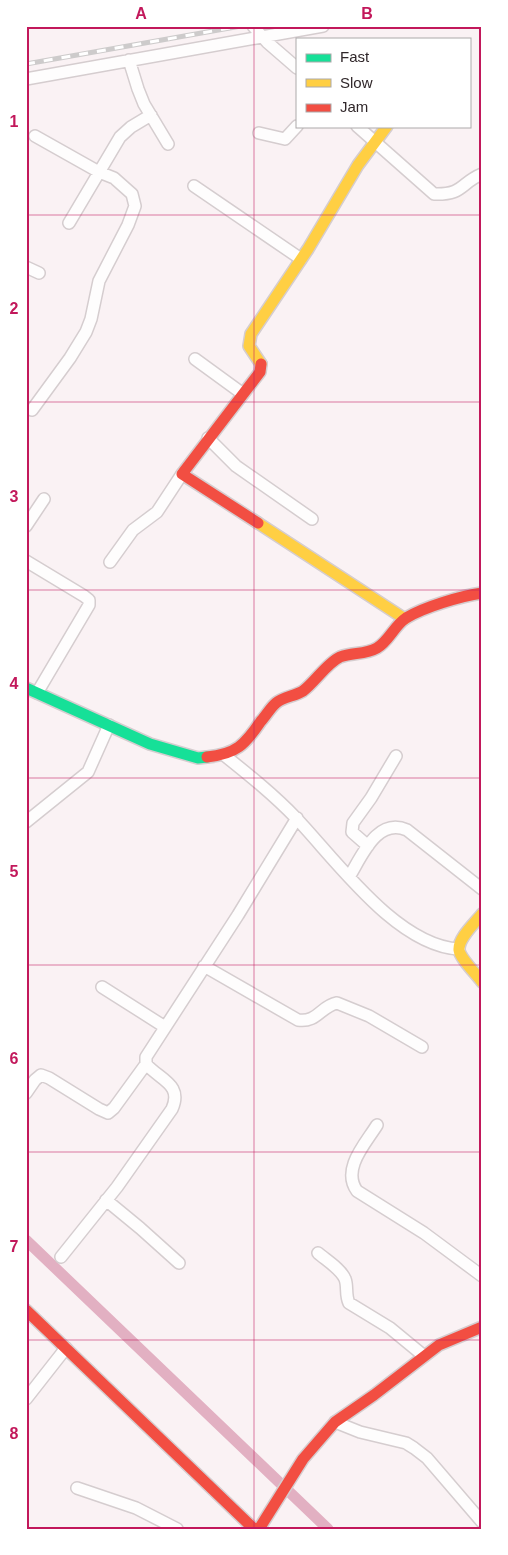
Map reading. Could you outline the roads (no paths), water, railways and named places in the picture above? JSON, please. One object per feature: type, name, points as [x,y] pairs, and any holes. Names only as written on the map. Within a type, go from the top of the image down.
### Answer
[{"type":"street","points":[[254,26],[263,38],[296,67]]},
{"type":"street","points":[[26,79],[323,26]]},
{"type":"street","points":[[129,60],[138,89],[168,144]]},
{"type":"street","points":[[69,223],[120,137],[131,127],[151,115]]},
{"type":"street","points":[[259,133],[284,139],[296,127]]},
{"type":"street","points":[[359,128],[434,194],[456,192],[482,174]]},
{"type":"street","points":[[110,562],[132,530],[157,512],[208,438],[260,372],[261,364],[249,346],[251,334],[301,259],[358,164],[386,128]]},
{"type":"street","points":[[32,410],[86,332],[91,319],[99,282],[134,213],[132,194],[114,178],[99,172],[35,136]]},
{"type":"street","points":[[194,186],[301,259]]},
{"type":"street","points":[[26,267],[39,273]]},
{"type":"street","points":[[195,360],[243,394]]},
{"type":"street","points":[[208,438],[236,466],[312,519]]},
{"type":"street","points":[[182,474],[405,619]]},
{"type":"street","points":[[26,526],[44,499]]},
{"type":"street","points":[[26,561],[89,600],[89,605],[37,693]]},
{"type":"street","points":[[26,688],[150,744],[198,758],[224,755],[239,748],[244,743],[276,703],[303,691],[338,658],[366,653],[375,649],[385,643],[405,619],[424,610],[468,595],[482,593]]},
{"type":"street","points":[[26,822],[88,772],[109,726]]},
{"type":"street","points":[[224,755],[297,818],[336,865],[411,933],[430,943],[446,948],[459,949]]},
{"type":"street","points":[[368,846],[352,832],[353,823],[371,798],[396,756]]},
{"type":"street","points":[[26,1093],[34,1080],[41,1075],[108,1113],[114,1108],[146,1064],[146,1057],[297,818]]},
{"type":"street","points":[[349,877],[374,838],[385,828],[399,826],[407,830],[482,889]]},
{"type":"street","points":[[482,914],[463,938],[459,949],[461,955],[482,982]]},
{"type":"street","points":[[204,966],[298,1020],[312,1020],[332,1004],[337,1003],[369,1016],[422,1047]]},
{"type":"street","points":[[102,987],[165,1027]]},
{"type":"street","points":[[60,1257],[106,1200],[174,1103],[176,1096],[172,1086],[146,1064]]},
{"type":"street","points":[[377,1125],[353,1162],[352,1182],[354,1187],[357,1191],[424,1233],[482,1276]]},
{"type":"street","points":[[106,1200],[179,1263]]},
{"type":"street","points":[[318,1253],[337,1269],[345,1279],[349,1303],[390,1328],[424,1356]]},
{"type":"street","points":[[26,1310],[254,1529]]},
{"type":"street","points":[[259,1529],[303,1459],[335,1422],[374,1395],[439,1345],[482,1327]]},
{"type":"street","points":[[26,1399],[66,1348]]},
{"type":"street","points":[[335,1422],[360,1432],[406,1443],[414,1448],[427,1458],[482,1522]]},
{"type":"street","points":[[78,1488],[136,1508],[177,1529]]},
{"type":"waterway","points":[[26,1240],[328,1529]]},
{"type":"railway","points":[[26,64],[241,26]]}]
